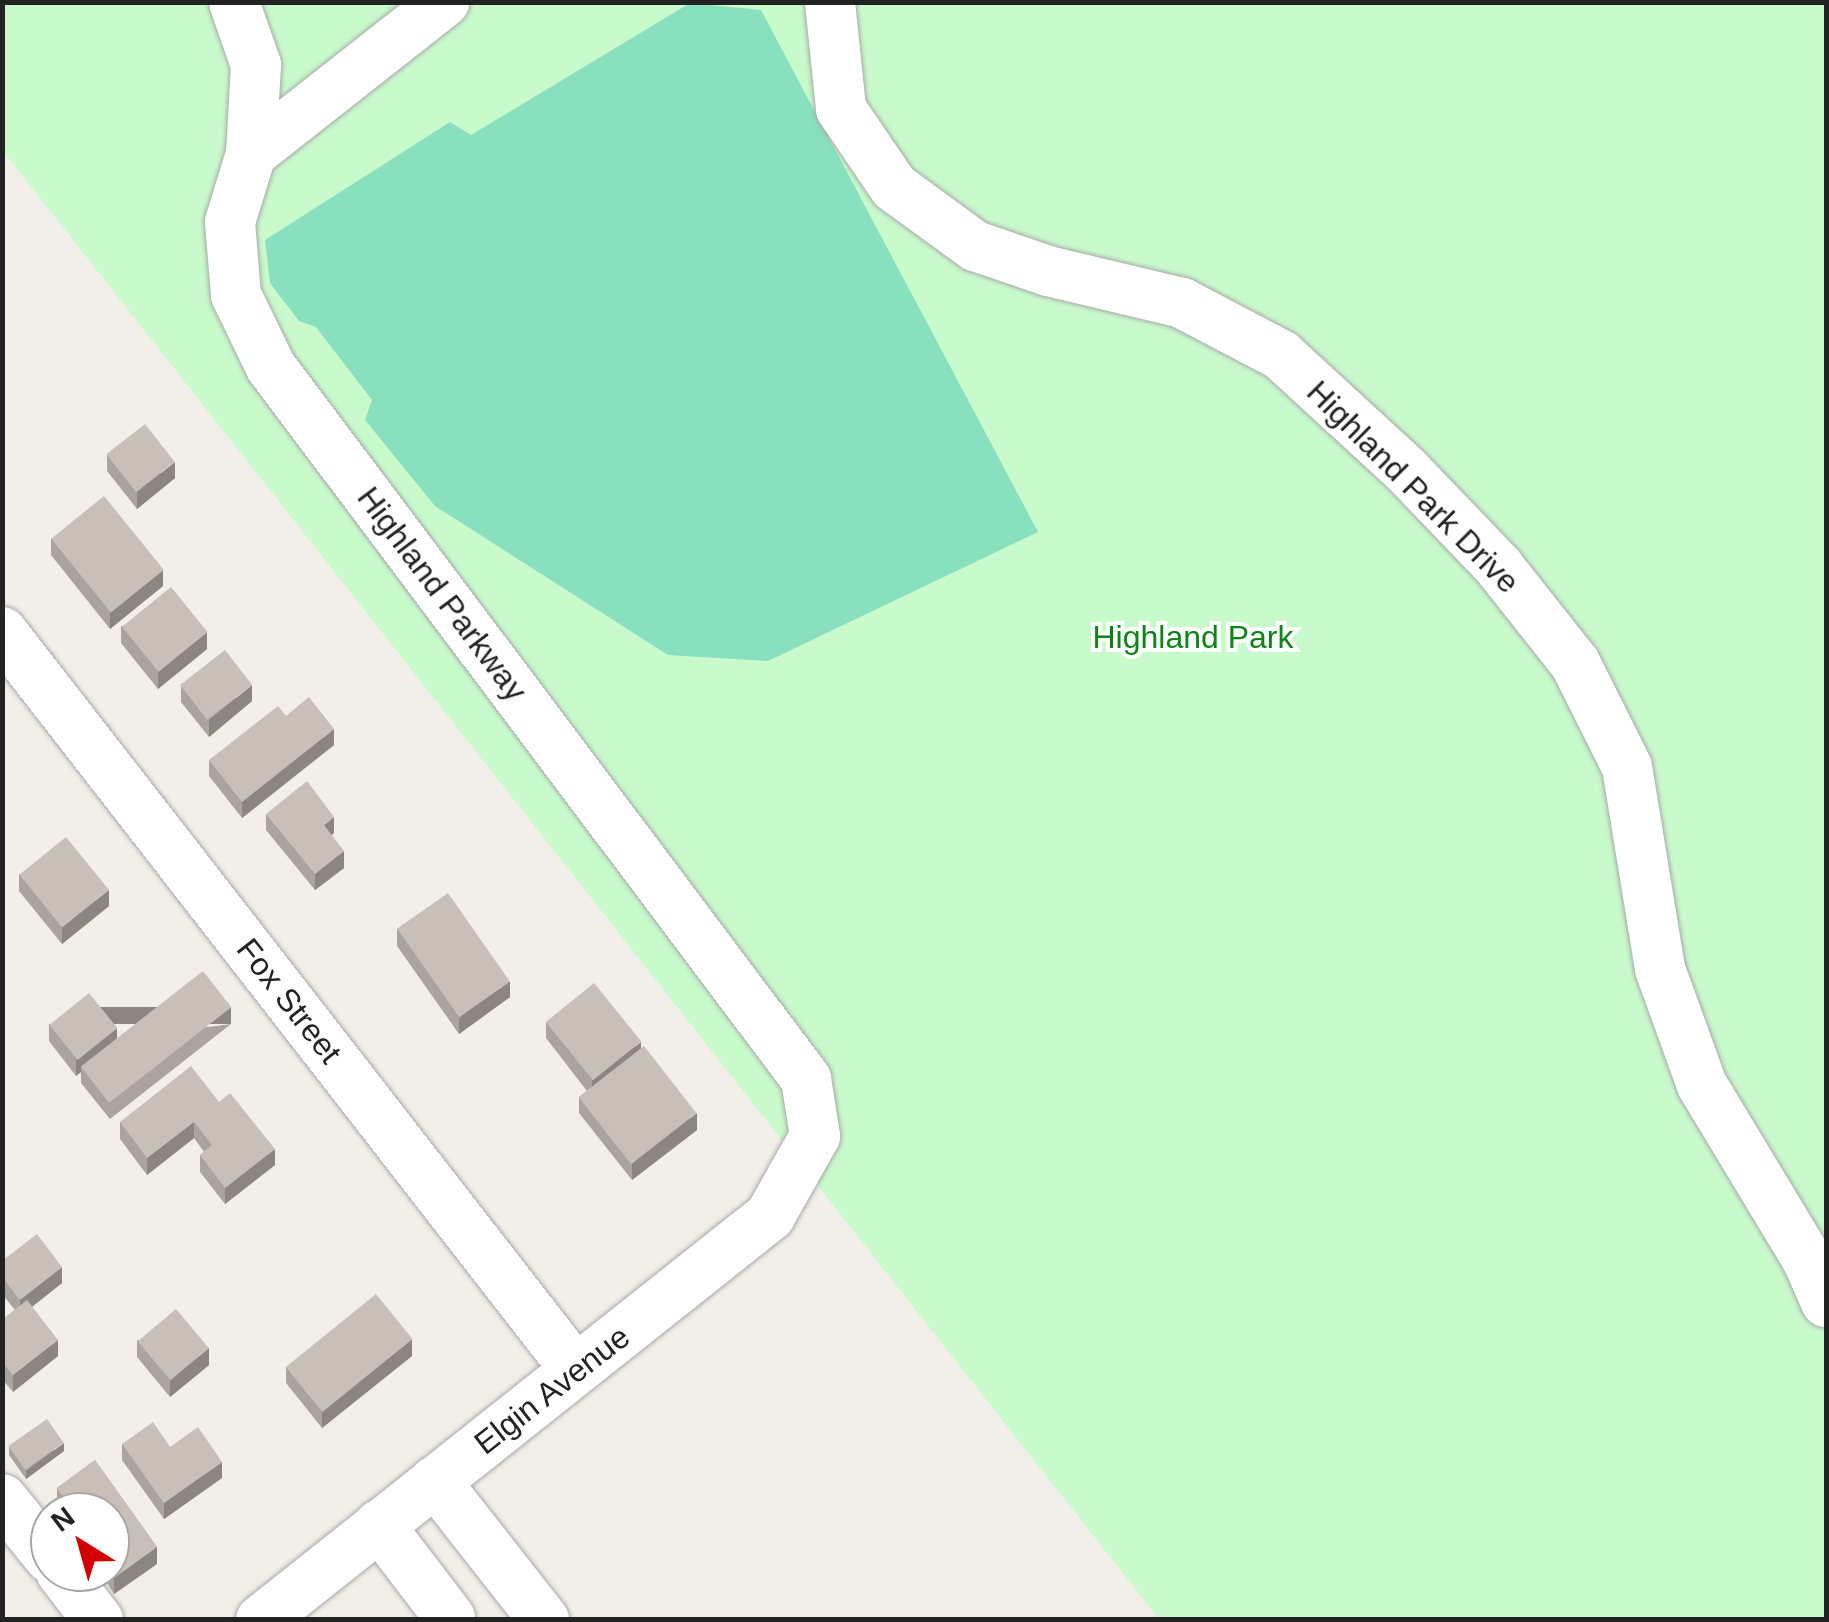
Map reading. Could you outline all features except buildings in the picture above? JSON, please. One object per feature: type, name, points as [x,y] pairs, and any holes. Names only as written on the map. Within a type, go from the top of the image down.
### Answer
[{"type":"street","name":"Highland Parkway","points":[[234,2],[256,65],[251,154],[230,222],[236,295],[270,366],[806,1078],[815,1136]]},
{"type":"street","points":[[251,154],[444,2]]},
{"type":"street","name":"Highland Park Drive","points":[[830,2],[841,109],[894,187],[975,246],[1048,271],[1182,303],[1282,355],[1407,470],[1498,566],[1575,662],[1627,767],[1660,969],[1702,1085],[1798,1243],[1826,1302]]},
{"type":"street","name":"Fox Street","points":[[2,632],[575,1369]]},
{"type":"street","name":"Elgin Avenue","points":[[261,1620],[770,1216],[815,1136]]},
{"type":"street","points":[[434,1481],[544,1620]]},
{"type":"street","points":[[2,1498],[30,1533]]},
{"type":"street","points":[[379,1525],[450,1618]]},
{"type":"street","points":[[76,1592],[98,1620]]},
{"type":"green space","name":"Highland Park","points":[[3,3],[1826,3],[1826,1619],[1159,1619],[3,151]]},
{"type":"green space","points":[[690,3],[761,10],[1038,532],[768,661],[668,655],[435,506],[365,420],[372,400],[316,327],[299,321],[270,283],[265,240],[450,122],[471,135]]}]
